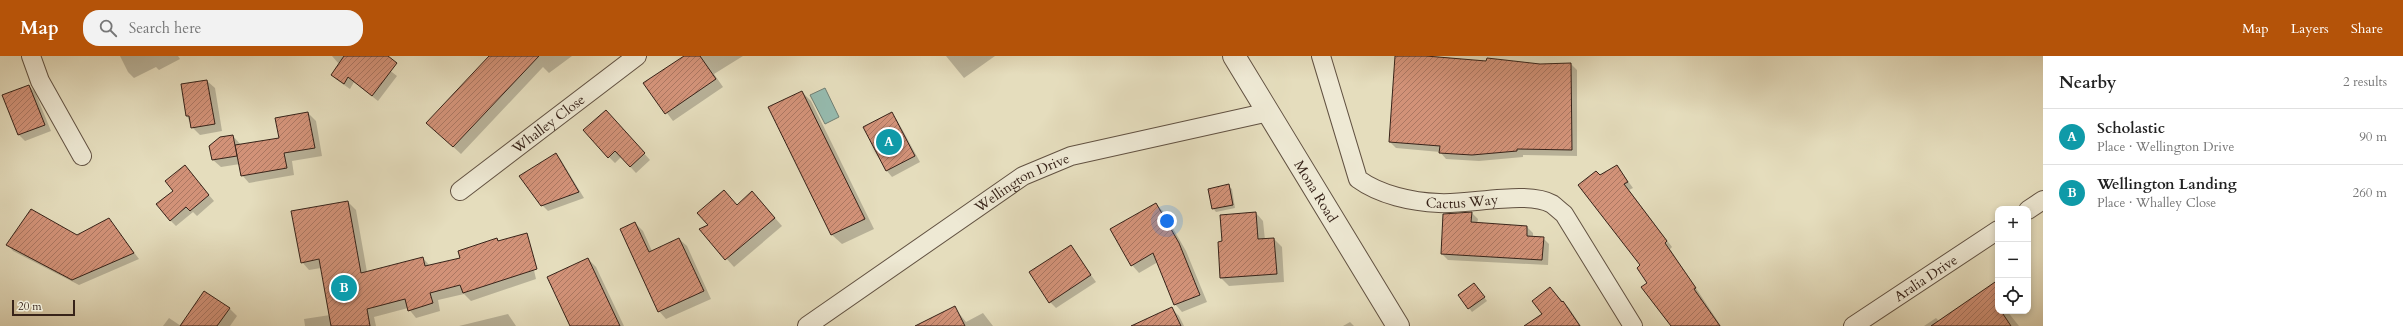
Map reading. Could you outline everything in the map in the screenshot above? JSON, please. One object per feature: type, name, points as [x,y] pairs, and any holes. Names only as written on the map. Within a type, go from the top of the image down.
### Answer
[{"type":"street","points":[[31,56],[40,80],[82,156]]},
{"type":"street","name":"Mona Road","points":[[1234,56],[1398,326]]},
{"type":"street","name":"Cactus Way","points":[[1321,56],[1358,179],[1372,189],[1409,199],[1439,203],[1530,198],[1551,204],[1564,214],[1633,326]]},
{"type":"street","name":"Whalley Close","points":[[460,191],[628,59]]},
{"type":"street","name":"Wellington Drive","points":[[807,326],[1023,176],[1071,156],[1269,112]]},
{"type":"street","points":[[2031,208],[2043,200]]},
{"type":"street","name":"Aralia Drive","points":[[1853,326],[1995,232]]},
{"type":"water","points":[[825,88],[839,117],[825,124],[810,95]]},
{"type":"building","points":[[344,56],[388,56],[397,63],[372,96],[348,77],[344,84],[331,75]]},
{"type":"building","points":[[489,56],[539,56],[453,147],[426,123]]},
{"type":"building","points":[[684,56],[700,56],[716,79],[665,114],[643,83]]},
{"type":"building","points":[[1395,56],[1426,56],[1486,61],[1487,58],[1540,64],[1571,63],[1572,150],[1517,149],[1517,151],[1472,155],[1439,153],[1440,146],[1389,142]]},
{"type":"building","points":[[207,80],[215,124],[191,128],[189,116],[186,116],[181,84]]},
{"type":"building","points":[[29,85],[45,125],[18,135],[2,95]]},
{"type":"building","points":[[802,91],[865,219],[831,235],[768,107]]},
{"type":"building","points":[[606,110],[645,153],[630,167],[615,151],[608,158],[583,130]]},
{"type":"building","points":[[308,112],[315,148],[284,153],[287,168],[241,176],[235,145],[279,138],[275,118]]},
{"type":"building","points":[[892,112],[915,156],[886,171],[863,127]]},
{"type":"building","points":[[233,135],[237,156],[212,160],[209,146],[220,137]]},
{"type":"building","points":[[556,153],[579,192],[541,206],[519,176]]},
{"type":"building","points":[[185,165],[209,195],[190,211],[186,207],[170,221],[156,204],[173,191],[165,181]]},
{"type":"building","points":[[1617,165],[1628,182],[1624,184],[1667,241],[1665,243],[1696,288],[1694,289],[1720,326],[1671,326],[1641,287],[1647,283],[1637,268],[1640,265],[1578,185],[1596,171],[1600,175]]},
{"type":"building","points":[[1229,184],[1233,205],[1212,209],[1208,189]]},
{"type":"building","points":[[724,190],[737,205],[752,191],[775,218],[725,260],[699,229],[708,225],[697,213]]},
{"type":"building","points":[[348,201],[361,273],[423,257],[425,266],[460,258],[458,251],[497,238],[498,241],[527,233],[537,269],[463,293],[460,285],[430,293],[433,303],[408,311],[405,299],[367,309],[370,326],[331,326],[319,259],[301,263],[291,211]]},
{"type":"building","points":[[1156,203],[1179,243],[1200,295],[1174,305],[1153,253],[1131,266],[1110,229]]},
{"type":"building","points":[[31,209],[77,235],[109,218],[134,253],[72,280],[6,245]]},
{"type":"building","points":[[1256,212],[1258,239],[1274,238],[1277,274],[1220,278],[1218,242],[1222,241],[1220,215]]},
{"type":"building","points":[[1472,212],[1471,222],[1527,226],[1527,236],[1544,237],[1542,260],[1441,254],[1443,214]]},
{"type":"building","points":[[635,222],[649,252],[679,238],[704,291],[658,312],[620,229]]},
{"type":"building","points":[[1071,245],[1091,275],[1049,303],[1029,272]]},
{"type":"building","points":[[588,258],[620,326],[570,326],[547,277]]},
{"type":"building","points":[[1995,282],[1995,314],[2003,314],[2011,326],[1931,326]]},
{"type":"building","points":[[1474,283],[1485,297],[1468,309],[1458,295]]},
{"type":"building","points":[[1550,287],[1562,302],[1563,301],[1580,326],[1524,326],[1542,314],[1532,301]]},
{"type":"building","points":[[204,291],[230,308],[217,326],[180,326]]},
{"type":"building","points":[[955,306],[965,326],[915,326]]},
{"type":"building","points":[[1172,307],[1181,326],[1131,326]]},
{"type":"place","name":"Scholastic","points":[[889,142]]},
{"type":"place","name":"Wellington Landing","points":[[344,288]]}]
